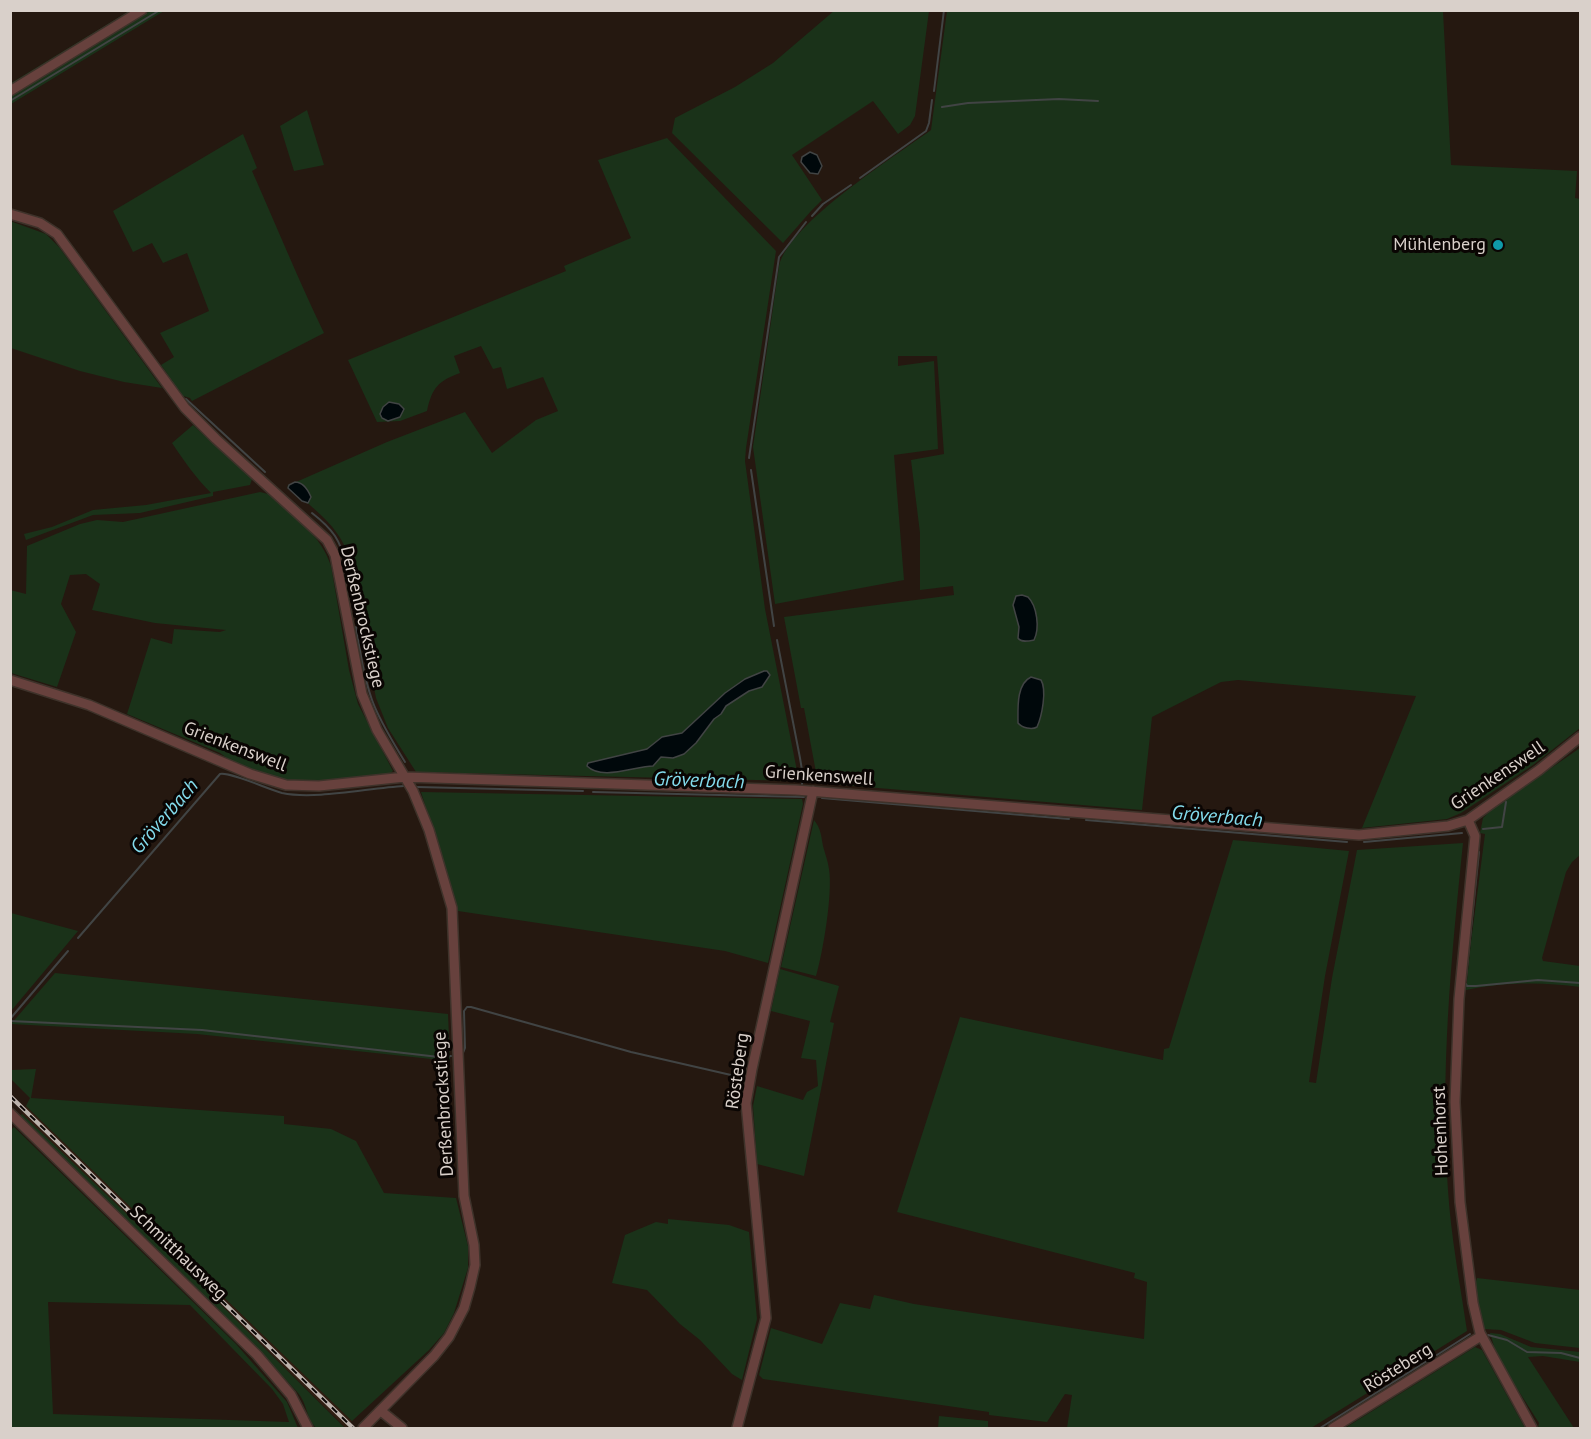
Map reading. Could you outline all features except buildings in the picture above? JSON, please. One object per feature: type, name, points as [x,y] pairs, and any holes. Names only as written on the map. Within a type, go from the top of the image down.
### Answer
[{"type":"street","points":[[10,91],[142,10]]},
{"type":"street","name":"Derßenbrockstiege","points":[[10,214],[40,224],[57,234],[190,414],[327,540],[335,555],[362,694],[377,730],[405,777],[429,830],[452,908],[464,1196],[474,1245],[475,1265],[464,1308],[449,1337],[434,1356],[364,1428]]},
{"type":"street","name":"Grienkenswell","points":[[10,680],[100,710],[250,774],[281,784],[309,786],[405,777],[813,791],[1349,834],[1448,826],[1468,820],[1581,737]]},
{"type":"street","name":"Rösteberg","points":[[737,1428],[766,1318],[746,1103],[813,791]]},
{"type":"street","name":"Hohenhorst","points":[[1468,820],[1475,836],[1459,999],[1455,1102],[1460,1202],[1473,1303],[1481,1336],[1532,1428]]},
{"type":"street","name":"Schmitthausweg","points":[[10,1113],[257,1355],[291,1395],[308,1428]]},
{"type":"street","name":"Rösteberg","points":[[1333,1428],[1481,1336]]},
{"type":"street","points":[[381,1411],[402,1428]]},
{"type":"shaded area","points":[[810,152],[817,155],[822,166],[818,174],[810,173],[801,162],[802,157]]},
{"type":"shaded area","points":[[389,402],[399,404],[404,409],[400,417],[388,421],[380,414]]},
{"type":"shaded area","points":[[295,482],[303,485],[308,492],[311,497],[308,503],[302,501],[288,488]]},
{"type":"shaded area","points":[[1016,596],[1028,597],[1035,611],[1037,629],[1034,640],[1023,641],[1018,638],[1019,627],[1013,605]]},
{"type":"shaded area","points":[[764,671],[770,675],[762,687],[749,691],[726,706],[684,754],[673,758],[661,757],[653,766],[619,772],[601,772],[587,766],[588,763],[647,749],[662,737],[682,733],[725,693],[745,679]]},
{"type":"shaded area","points":[[1031,677],[1041,680],[1044,696],[1042,710],[1035,728],[1018,723],[1020,691],[1026,680]]},
{"type":"shaded area","points":[[26,1106],[352,1421],[346,1428],[193,1277],[22,1114]]},
{"type":"green space","points":[[835,10],[929,11],[915,116],[910,125],[898,134],[873,101],[792,155],[822,200],[783,243],[672,133],[675,118],[735,87],[773,63]]},
{"type":"green space","points":[[129,11],[138,11],[11,88],[11,83]]},
{"type":"green space","points":[[150,11],[164,11],[11,104],[11,96]]},
{"type":"green space","points":[[947,11],[1443,11],[1451,165],[1577,171],[1575,198],[1580,199],[1580,728],[1533,765],[1461,813],[1447,819],[1362,828],[1416,696],[1238,680],[1221,682],[1152,717],[1142,810],[818,783],[784,617],[954,595],[953,586],[920,590],[920,533],[911,460],[944,454],[937,356],[898,356],[898,366],[934,361],[938,449],[894,455],[904,580],[775,604],[753,447],[779,266],[787,249],[802,230],[822,211],[931,130]]},
{"type":"green space","points":[[307,110],[324,165],[294,171],[280,126]]},
{"type":"green space","points":[[243,134],[257,168],[252,171],[324,333],[192,401],[183,396],[161,365],[174,357],[160,333],[209,311],[187,253],[163,263],[152,243],[133,252],[113,211]]},
{"type":"green space","points":[[667,138],[776,251],[745,461],[765,609],[799,781],[416,772],[388,728],[376,698],[347,551],[329,523],[287,486],[387,442],[465,412],[492,453],[536,420],[558,411],[543,377],[507,389],[501,367],[493,369],[481,346],[454,356],[460,373],[437,386],[431,396],[427,411],[400,421],[377,422],[348,360],[566,271],[564,266],[631,238],[598,160]]},
{"type":"green space","points":[[10,221],[46,234],[59,247],[162,388],[124,382],[80,371],[11,348]]},
{"type":"green space","points":[[193,425],[252,479],[250,485],[213,492],[213,496],[140,513],[93,515],[26,540],[24,534],[52,527],[93,510],[146,505],[211,493],[172,443]]},
{"type":"green space","points":[[260,492],[268,494],[305,526],[320,544],[331,566],[349,670],[358,704],[393,771],[388,775],[322,781],[280,779],[240,766],[220,753],[127,714],[151,638],[172,644],[174,629],[220,632],[226,630],[155,623],[92,610],[100,584],[86,574],[70,575],[61,604],[76,632],[57,687],[11,673],[10,590],[26,594],[27,546],[80,524],[97,520],[123,522]]},
{"type":"green space","points":[[1580,748],[1580,855],[1566,872],[1542,958],[1543,961],[1580,966],[1580,987],[1523,984],[1494,985],[1466,990],[1485,834],[1480,833],[1483,818],[1492,809]]},
{"type":"green space","points":[[421,792],[802,799],[803,804],[768,963],[725,951],[458,911]]},
{"type":"green space","points":[[814,820],[820,832],[830,879],[827,923],[816,976],[781,967]]},
{"type":"green space","points":[[1233,840],[1349,851],[1325,976],[1309,1082],[1316,1083],[1332,978],[1357,850],[1463,843],[1448,1016],[1445,1103],[1449,1208],[1467,1331],[1311,1428],[1067,1428],[1072,1395],[1065,1394],[1047,1422],[763,1379],[759,1375],[771,1328],[822,1344],[840,1303],[870,1309],[874,1295],[914,1304],[1144,1339],[1147,1282],[1134,1278],[1135,1273],[897,1212],[960,1017],[1163,1060],[1164,1049],[1169,1048]]},
{"type":"green space","points":[[10,913],[78,931],[11,1011]]},
{"type":"green space","points":[[780,969],[839,986],[830,1022],[834,1023],[804,1176],[757,1164],[753,1106],[757,1086],[803,1100],[807,1092],[818,1086],[816,1060],[801,1058],[810,1021],[771,1011]]},
{"type":"green space","points":[[55,973],[448,1014],[450,1061],[197,1034],[11,1024]]},
{"type":"green space","points":[[36,1069],[31,1098],[284,1116],[284,1124],[331,1129],[356,1141],[384,1193],[456,1198],[468,1246],[468,1268],[454,1313],[444,1333],[429,1350],[352,1421],[26,1106],[30,1098],[11,1079],[11,1070]]},
{"type":"green space","points":[[22,1114],[193,1277],[345,1428],[316,1428],[310,1420],[301,1397],[271,1364],[216,1307],[20,1116]]},
{"type":"green space","points":[[14,1127],[236,1344],[287,1402],[298,1428],[11,1428],[10,1131]],"holes":[[[48,1302],[190,1305],[272,1389],[283,1404],[289,1422],[53,1414]]]},
{"type":"green space","points":[[668,1219],[729,1225],[749,1232],[757,1319],[742,1380],[732,1374],[647,1290],[612,1283],[625,1235],[656,1222],[668,1224]]},
{"type":"green space","points":[[1477,1278],[1580,1290],[1580,1348],[1535,1343],[1501,1330],[1484,1329],[1476,1304]]},
{"type":"green space","points":[[1490,1333],[1500,1334],[1531,1347],[1580,1352],[1580,1362],[1543,1356],[1528,1357],[1574,1428],[1538,1428],[1539,1423],[1496,1353]]},
{"type":"green space","points":[[1475,1347],[1482,1350],[1525,1428],[1345,1428]]},
{"type":"green space","points":[[939,1416],[988,1421],[988,1428],[938,1428]]},
{"type":"waterway","name":"Gröverbach","points":[[10,101],[160,10]]},
{"type":"waterway","points":[[934,91],[944,10]]},
{"type":"waterway","points":[[942,107],[968,103],[1059,99],[1098,101]]},
{"type":"waterway","points":[[860,178],[926,131],[932,100]]},
{"type":"waterway","points":[[812,216],[823,204],[851,185]]},
{"type":"waterway","points":[[749,458],[779,257],[806,222]]},
{"type":"waterway","points":[[162,369],[177,389]]},
{"type":"waterway","points":[[186,399],[265,472]]},
{"type":"waterway","points":[[751,470],[774,626]]},
{"type":"waterway","points":[[312,513],[335,536],[343,553],[353,609]]},
{"type":"waterway","points":[[356,627],[364,673],[372,700],[405,762]]},
{"type":"waterway","points":[[777,640],[800,758],[802,784]]},
{"type":"waterway","name":"Gröverbach","points":[[78,938],[220,774],[295,795],[404,786]]},
{"type":"waterway","name":"Gröverbach","points":[[417,787],[583,791]]},
{"type":"waterway","name":"Gröverbach","points":[[593,792],[804,797]]},
{"type":"waterway","name":"Gröverbach","points":[[822,798],[1069,819]]},
{"type":"waterway","name":"Gröverbach","points":[[1483,829],[1502,827],[1506,802]]},
{"type":"waterway","name":"Gröverbach","points":[[1086,820],[1347,842]]},
{"type":"waterway","name":"Gröverbach","points":[[1364,842],[1462,833]]},
{"type":"waterway","points":[[1466,977],[1479,852]]},
{"type":"waterway","name":"Gröverbach","points":[[10,1019],[68,951]]},
{"type":"waterway","points":[[1466,984],[1476,986],[1538,980],[1580,983]]},
{"type":"waterway","points":[[463,1053],[465,1048],[464,1011],[467,1007],[471,1007],[631,1052],[744,1078]]},
{"type":"waterway","points":[[10,1021],[202,1030],[439,1057],[451,1056]]},
{"type":"waterway","points":[[1437,1355],[1470,1334]]},
{"type":"waterway","points":[[1488,1335],[1507,1340],[1527,1352],[1561,1353],[1580,1358]]},
{"type":"waterway","points":[[1320,1428],[1427,1361]]},
{"type":"railway","points":[[10,1096],[353,1428]]},
{"type":"place","name":"Mühlenberg","points":[[1498,245]]}]
